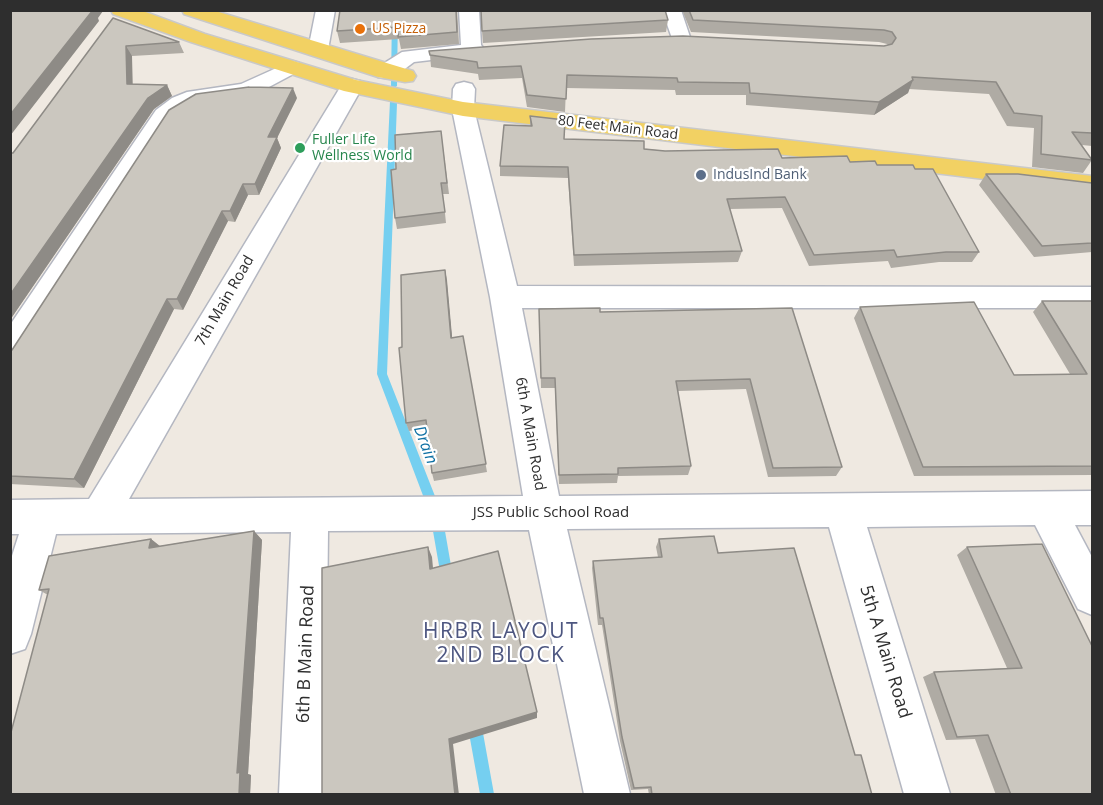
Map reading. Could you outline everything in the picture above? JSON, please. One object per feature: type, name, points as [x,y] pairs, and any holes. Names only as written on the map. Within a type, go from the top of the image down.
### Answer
[{"type":"main road","name":"80 Feet Main Road","points":[[120,10],[198,38],[352,86],[1092,184]]},
{"type":"main road","name":"80 Feet Main Road","points":[[191,10],[393,73],[463,99],[597,108],[1092,163]]},
{"type":"street","points":[[106,29],[120,10]]},
{"type":"street","points":[[318,50],[326,10]]},
{"type":"street","points":[[470,10],[471,50]]},
{"type":"street","points":[[670,10],[681,40]]},
{"type":"street","points":[[658,41],[704,41]]},
{"type":"street","points":[[393,73],[409,56],[493,49]]},
{"type":"street","points":[[10,350],[165,115],[180,103],[195,97],[246,90],[292,67]]},
{"type":"street","name":"7th Main Road","points":[[99,516],[352,86]]},
{"type":"street","name":"6th A Main Road","points":[[463,99],[505,297],[544,512],[607,795]]},
{"type":"street","points":[[505,297],[1092,297]]},
{"type":"street","name":"JSS Public School Road","points":[[26,517],[1092,508]]},
{"type":"street","points":[[1046,509],[1092,595]]},
{"type":"street","name":"5th A Main Road","points":[[843,510],[927,795]]},
{"type":"street","name":"6th B Main Road","points":[[302,795],[310,514]]},
{"type":"street","points":[[10,634],[26,517]]},
{"type":"building","points":[[10,10],[93,10],[10,115]]},
{"type":"building","points":[[340,10],[456,10],[457,32],[398,37],[399,27],[337,31]]},
{"type":"building","points":[[481,10],[665,10],[668,20],[482,31]]},
{"type":"building","points":[[689,10],[1092,10],[1092,133],[1072,132],[1092,160],[1041,154],[1042,116],[1014,113],[996,82],[912,77],[913,80],[879,102],[750,93],[749,83],[678,82],[677,78],[567,75],[566,99],[527,95],[521,66],[478,68],[477,62],[430,55],[429,51],[591,39],[683,36],[884,46],[892,44],[896,38],[892,32],[884,30],[693,20]]},
{"type":"building","points":[[113,18],[179,42],[126,46],[127,84],[167,85],[148,98],[10,295],[10,153],[13,153]]},
{"type":"building","points":[[249,87],[293,88],[268,137],[277,137],[255,184],[243,184],[230,211],[222,211],[177,299],[167,299],[74,479],[10,476],[10,351],[169,110],[196,94]]},
{"type":"building","points":[[530,116],[565,120],[564,139],[644,141],[644,149],[665,151],[778,149],[782,158],[847,156],[850,162],[875,161],[877,165],[913,165],[915,169],[933,169],[979,252],[946,252],[897,257],[894,250],[814,255],[785,197],[727,199],[742,251],[574,255],[568,167],[500,166],[504,125],[532,126]]},
{"type":"building","points":[[441,131],[447,183],[441,183],[445,212],[395,218],[391,170],[396,169],[395,135]]},
{"type":"building","points":[[986,174],[1018,174],[1092,183],[1092,243],[1042,246]]},
{"type":"building","points":[[445,270],[451,338],[463,336],[486,464],[432,473],[426,420],[406,423],[399,348],[402,347],[401,275]]},
{"type":"building","points":[[1042,301],[1092,301],[1092,466],[923,467],[860,307],[974,302],[1014,375],[1087,374]]},
{"type":"building","points":[[600,308],[600,312],[792,308],[842,467],[773,468],[750,379],[676,381],[691,466],[618,468],[618,474],[559,475],[555,378],[541,378],[539,309]]},
{"type":"building","points":[[254,531],[237,773],[240,772],[239,795],[10,795],[10,736],[49,589],[39,590],[49,556],[151,539],[149,548]]},
{"type":"building","points":[[714,536],[718,553],[794,548],[855,755],[861,755],[872,795],[652,795],[651,787],[634,788],[622,737],[603,618],[600,618],[593,561],[662,557],[659,539]]},
{"type":"building","points":[[1042,544],[1092,646],[1092,795],[1011,795],[988,735],[957,737],[934,672],[1022,668],[967,547]]},
{"type":"building","points":[[428,547],[430,569],[498,551],[537,712],[449,739],[455,795],[322,795],[322,568]]},
{"type":"waterway","points":[[394,86],[395,10]]},
{"type":"waterway","name":"Drain","points":[[393,103],[382,374],[436,514],[447,577]]},
{"type":"waterway","name":"Drain","points":[[474,722],[487,794]]},
{"type":"place","name":"US Pizza","points":[[360,29]]},
{"type":"place","name":"Fuller Life Wellness World","points":[[300,148]]},
{"type":"place","name":"IndusInd Bank","points":[[701,175]]},
{"type":"district","name":"HRBR LAYOUT 2ND BLOCK","points":[[501,644]]}]
